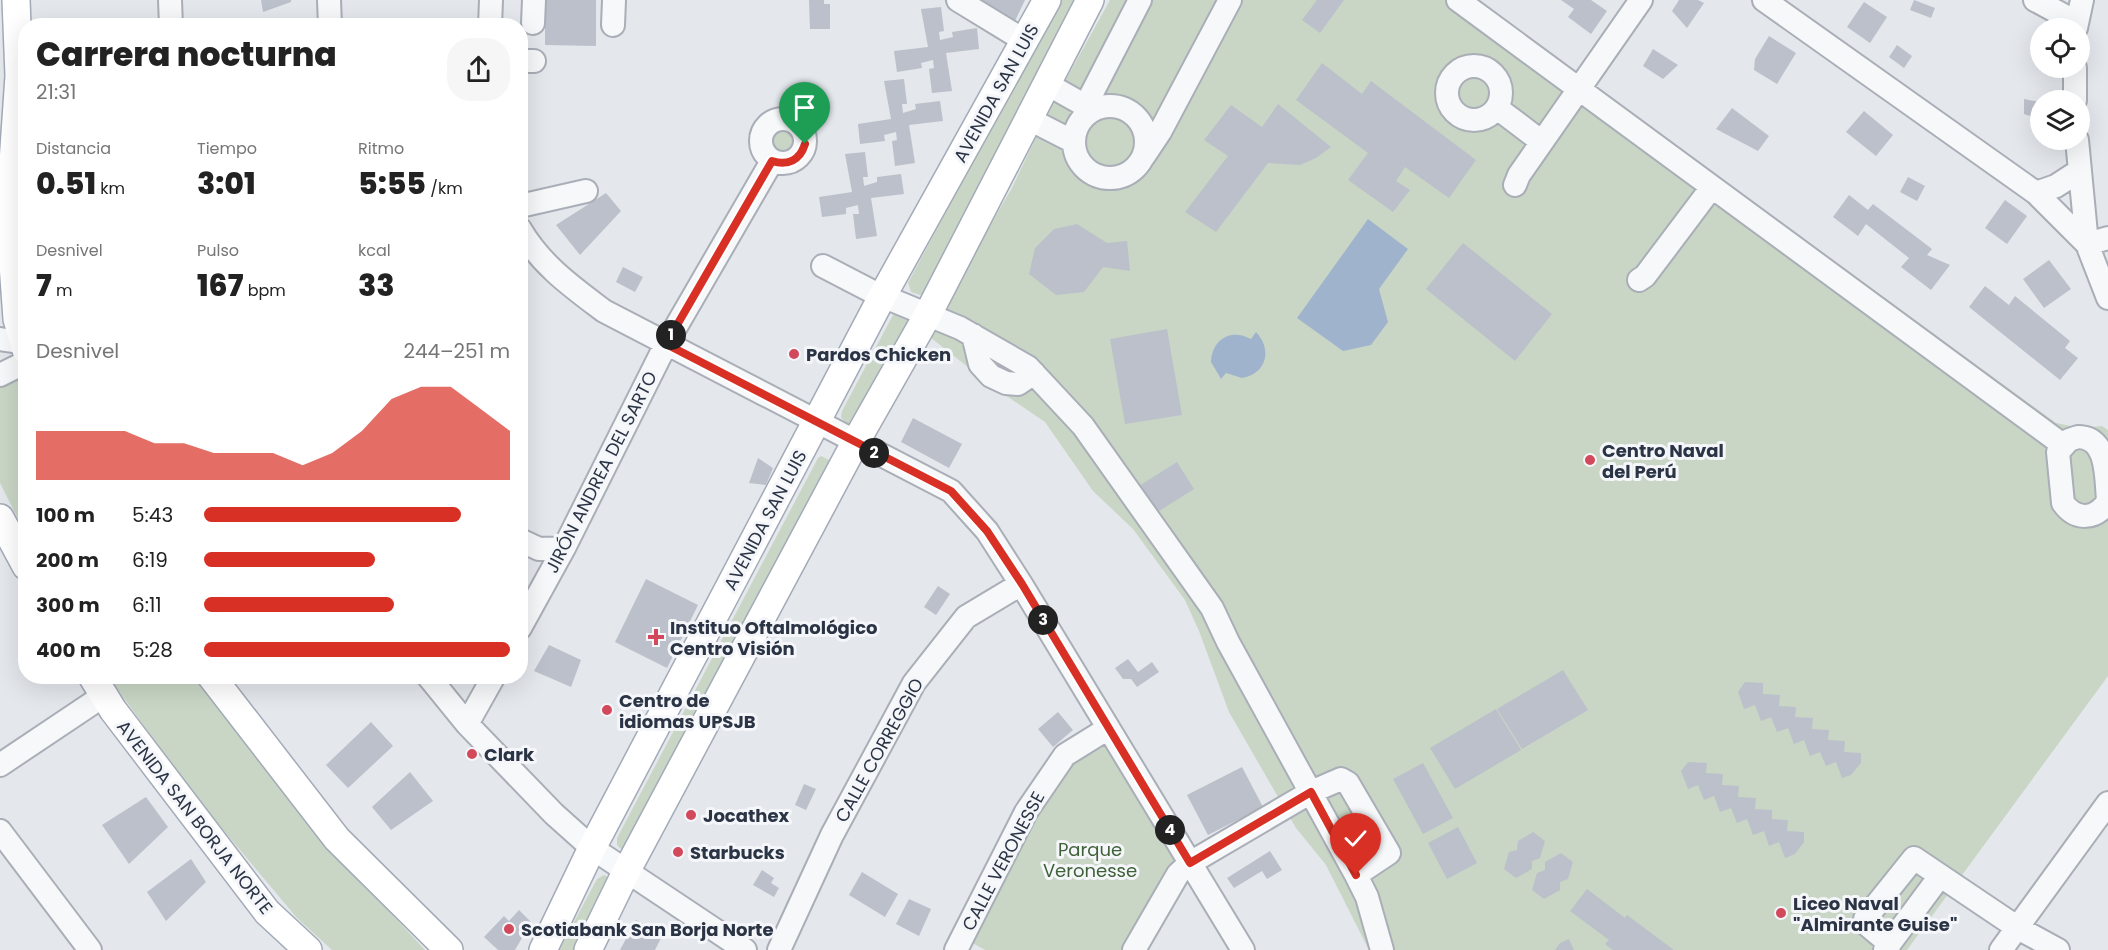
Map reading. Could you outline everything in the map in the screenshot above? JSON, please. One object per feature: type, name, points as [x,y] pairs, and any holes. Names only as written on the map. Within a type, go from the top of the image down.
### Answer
[{"type":"main road","points":[[16,0],[18,51]]},
{"type":"main road","name":"AVENIDA SAN LUIS","points":[[543,950],[592,848],[883,296],[1047,0]]},
{"type":"main road","points":[[588,950],[627,870],[855,443],[928,314],[1090,0]]},
{"type":"main road","points":[[18,90],[12,177],[13,264],[18,323]]},
{"type":"main road","points":[[0,518],[18,551]]},
{"type":"main road","points":[[217,684],[337,840],[449,950]]},
{"type":"main road","name":"AVENIDA SAN BORJA NORTE","points":[[97,686],[267,912],[308,950]]},
{"type":"street","points":[[170,0],[171,18]]},
{"type":"street","points":[[328,0],[329,18]]},
{"type":"street","points":[[490,18],[491,0]]},
{"type":"street","points":[[533,23],[534,0]]},
{"type":"street","points":[[613,25],[614,0]]},
{"type":"street","points":[[958,0],[1025,40]]},
{"type":"street","points":[[1093,110],[1091,95],[1140,0]]},
{"type":"street","points":[[1141,160],[1145,137],[1135,117],[1115,106],[1093,110],[1079,124],[1074,142],[1082,164],[1101,177],[1124,175],[1141,160],[1160,132],[1230,0]]},
{"type":"street","points":[[1458,0],[2063,445]]},
{"type":"street","points":[[1515,185],[1519,175],[1641,0]]},
{"type":"street","points":[[1764,0],[2036,193],[2097,241]]},
{"type":"street","points":[[2035,0],[2065,18]]},
{"type":"street","points":[[2078,18],[2082,0]]},
{"type":"street","points":[[1047,84],[1093,110]]},
{"type":"street","points":[[1497,108],[1542,142]]},
{"type":"street","points":[[1029,119],[1074,142]]},
{"type":"street","points":[[2078,150],[2079,171],[2097,241],[2108,298]]},
{"type":"street","name":"JIRÓN ANDREA DEL SARTO","points":[[528,614],[564,548],[666,344],[772,161]]},
{"type":"street","points":[[2036,193],[2056,186],[2079,171]]},
{"type":"street","points":[[1639,280],[1645,276],[1712,187]]},
{"type":"street","points":[[528,204],[586,191]]},
{"type":"street","points":[[528,242],[555,273],[604,311],[816,423],[951,491],[987,531],[1022,584],[1107,729],[1244,950]]},
{"type":"street","points":[[823,266],[883,296],[973,335],[1034,373],[1083,426],[1212,608],[1228,642],[1356,875],[1366,897],[1382,950]]},
{"type":"street","points":[[0,375],[18,350]]},
{"type":"street","points":[[528,544],[539,549],[564,548]]},
{"type":"street","points":[[528,557],[547,580]]},
{"type":"street","name":"CALLE CORREGGIO","points":[[779,950],[832,835],[914,683],[966,617],[1022,584]]},
{"type":"street","points":[[434,684],[467,724],[554,814],[592,848],[745,950]]},
{"type":"street","points":[[467,724],[490,684]]},
{"type":"street","points":[[0,765],[97,686]]},
{"type":"street","name":"CALLE VERONESSE","points":[[956,950],[1026,812],[1065,755],[1107,729]]},
{"type":"street","points":[[1134,950],[1178,874],[1190,863],[1311,792],[1341,779],[1347,781],[1389,853],[1356,875]]},
{"type":"street","points":[[2001,950],[2108,802]]},
{"type":"street","points":[[0,831],[90,950]]},
{"type":"street","points":[[1947,880],[1887,947],[1865,923],[1865,919],[1912,858],[1947,880],[2018,928],[2058,950]]},
{"type":"green space","points":[[1059,0],[1083,0],[929,294],[920,295],[911,292],[908,283]]},
{"type":"green space","name":"Centro Naval del Perú","points":[[1110,0],[1477,0],[2056,423],[2081,428],[2102,426],[2108,430],[2108,676],[1907,950],[1369,950],[1326,865],[1296,828],[1229,712],[1185,600],[1133,529],[1093,491],[1045,422],[992,386],[926,334],[1012,188],[1049,110]]},
{"type":"green space","points":[[782,129],[791,132],[794,141],[791,150],[782,153],[773,150],[770,141],[773,132]]},
{"type":"green space","points":[[901,314],[907,317],[910,329],[854,425],[847,425],[841,417],[842,411],[893,315]]},
{"type":"green space","points":[[18,373],[18,519],[0,483],[0,380]]},
{"type":"green space","points":[[821,456],[833,462],[623,851],[617,845],[617,838]]},
{"type":"green space","points":[[114,684],[206,684],[339,857],[425,950],[332,950],[297,918],[189,789]]},
{"type":"green space","name":"Parque Veronesse","points":[[1104,738],[1180,859],[1170,869],[1122,950],[985,950],[964,938],[1069,760]]},
{"type":"green space","points":[[604,875],[611,879],[581,950],[559,950],[597,879]]},
{"type":"water","points":[[1368,219],[1408,249],[1379,289],[1388,322],[1371,345],[1343,351],[1297,318]]},
{"type":"water","points":[[1256,332],[1264,346],[1265,353],[1257,372],[1242,378],[1226,373],[1221,379],[1211,362],[1215,347],[1230,335],[1251,339]]},
{"type":"building","points":[[261,0],[291,0],[291,2],[263,12]]},
{"type":"building","points":[[545,0],[596,0],[596,46],[545,45]]},
{"type":"building","points":[[809,0],[824,0],[824,4],[830,4],[830,29],[810,29]]},
{"type":"building","points":[[982,0],[1025,0],[1014,23]]},
{"type":"building","points":[[1317,0],[1344,0],[1320,33],[1302,20]]},
{"type":"building","points":[[1561,0],[1591,0],[1607,11],[1591,34],[1568,17],[1574,9]]},
{"type":"building","points":[[1679,0],[1698,0],[1704,3],[1687,28],[1672,11]]},
{"type":"building","points":[[1914,0],[1935,8],[1931,18],[1910,10]]},
{"type":"building","points":[[1864,2],[1887,17],[1870,43],[1847,27]]},
{"type":"building","points":[[941,7],[944,31],[939,32],[940,40],[953,37],[952,32],[977,28],[979,49],[946,53],[952,91],[932,93],[929,69],[934,68],[933,60],[921,63],[922,68],[897,72],[894,51],[928,47],[921,9]]},
{"type":"building","points":[[1769,36],[1796,53],[1777,84],[1754,70],[1755,59]]},
{"type":"building","points":[[1897,45],[1912,56],[1904,68],[1889,57]]},
{"type":"building","points":[[1653,49],[1678,65],[1663,79],[1643,66]]},
{"type":"building","points":[[1322,63],[1362,94],[1371,81],[1476,160],[1449,198],[1405,167],[1396,181],[1410,190],[1393,212],[1348,180],[1368,153],[1296,100]]},
{"type":"building","points":[[904,79],[907,104],[902,104],[903,113],[916,109],[915,104],[940,101],[943,121],[909,125],[915,163],[895,166],[892,141],[897,140],[896,132],[884,135],[885,141],[860,144],[858,124],[891,119],[884,81]]},
{"type":"building","points":[[2024,99],[2030,100],[2030,116],[2024,114]]},
{"type":"building","points":[[1278,104],[1331,147],[1316,158],[1300,165],[1268,163],[1216,232],[1185,212],[1228,156],[1204,140],[1231,105],[1262,127]]},
{"type":"building","points":[[1732,108],[1769,136],[1758,151],[1716,129]]},
{"type":"building","points":[[1864,111],[1893,135],[1876,156],[1846,132]]},
{"type":"building","points":[[865,152],[868,177],[863,177],[864,186],[877,182],[877,177],[901,174],[904,194],[871,198],[877,236],[856,239],[853,214],[859,214],[858,205],[846,208],[846,214],[822,217],[819,197],[852,192],[845,154]]},
{"type":"building","points":[[1908,177],[1925,186],[1917,201],[1900,192]]},
{"type":"building","points":[[606,193],[621,211],[580,255],[556,225]]},
{"type":"building","points":[[1849,195],[1868,210],[1873,204],[1932,249],[1927,255],[1950,265],[1931,290],[1901,267],[1909,258],[1866,224],[1858,236],[1833,217]]},
{"type":"building","points":[[2005,200],[2027,216],[2007,244],[1985,228]]},
{"type":"building","points":[[1077,224],[1107,243],[1127,241],[1130,271],[1103,267],[1084,292],[1056,295],[1029,274],[1035,248],[1054,229]]},
{"type":"building","points":[[1463,243],[1552,314],[1515,361],[1426,289]]},
{"type":"building","points":[[2049,260],[2071,289],[2044,308],[2023,279]]},
{"type":"building","points":[[623,267],[643,277],[635,292],[616,282]]},
{"type":"building","points":[[1985,286],[2009,305],[2015,296],[2070,341],[2065,348],[2078,358],[2060,380],[1969,307]]},
{"type":"building","points":[[1167,329],[1182,415],[1125,424],[1110,339]]},
{"type":"building","points":[[913,418],[962,444],[949,468],[901,442]]},
{"type":"building","points":[[758,458],[773,468],[766,485],[749,483]]},
{"type":"building","points":[[1177,462],[1194,489],[1156,513],[1139,486]]},
{"type":"building","points":[[646,579],[698,605],[667,668],[615,642]]},
{"type":"building","points":[[938,586],[950,594],[936,615],[924,607]]},
{"type":"building","points":[[549,645],[581,660],[571,687],[534,671]]},
{"type":"building","points":[[1128,659],[1138,672],[1152,662],[1159,672],[1137,687],[1131,679],[1123,679],[1115,668]]},
{"type":"building","points":[[1563,670],[1588,710],[1522,749],[1497,709]]},
{"type":"building","points":[[1745,682],[1763,683],[1763,694],[1780,695],[1779,706],[1796,707],[1795,717],[1813,718],[1812,729],[1829,730],[1828,740],[1845,741],[1844,752],[1861,753],[1861,763],[1851,775],[1842,778],[1836,762],[1826,766],[1820,752],[1810,756],[1804,740],[1794,744],[1788,728],[1777,732],[1771,717],[1761,721],[1755,705],[1744,709],[1738,692]]},
{"type":"building","points":[[1496,709],[1521,750],[1455,789],[1430,748]]},
{"type":"building","points":[[1058,712],[1073,730],[1053,747],[1038,729]]},
{"type":"building","points":[[371,722],[393,746],[348,788],[326,765]]},
{"type":"building","points":[[1688,762],[1707,763],[1706,773],[1723,774],[1722,785],[1739,786],[1738,797],[1756,798],[1755,809],[1772,810],[1772,819],[1788,820],[1787,831],[1804,832],[1804,842],[1795,854],[1785,858],[1779,842],[1769,846],[1764,831],[1753,835],[1747,819],[1737,823],[1731,808],[1720,812],[1714,796],[1704,800],[1698,785],[1688,789],[1681,771]]},
{"type":"building","points":[[1423,763],[1453,818],[1423,834],[1393,779]]},
{"type":"building","points":[[1242,767],[1263,807],[1208,835],[1187,795]]},
{"type":"building","points":[[410,772],[433,801],[391,830],[372,807]]},
{"type":"building","points":[[804,784],[816,789],[806,810],[795,805]]},
{"type":"building","points":[[146,797],[168,827],[129,864],[102,825]]},
{"type":"building","points":[[1458,827],[1477,863],[1447,879],[1428,843]]},
{"type":"building","points":[[1533,832],[1545,841],[1540,858],[1532,861],[1532,869],[1516,878],[1504,869],[1509,852],[1517,850],[1518,841]]},
{"type":"building","points":[[1270,851],[1282,870],[1267,879],[1262,871],[1234,888],[1227,878]]},
{"type":"building","points":[[1561,853],[1573,862],[1568,879],[1560,882],[1560,890],[1544,899],[1532,890],[1537,873],[1545,870],[1545,862]]},
{"type":"building","points":[[191,859],[206,882],[166,921],[147,892]]},
{"type":"building","points":[[762,870],[774,878],[771,883],[779,888],[774,897],[753,885]]},
{"type":"building","points":[[862,872],[898,894],[885,917],[849,895]]},
{"type":"building","points":[[1587,889],[1625,918],[1627,915],[1674,950],[1613,950],[1605,944],[1609,940],[1570,911]]},
{"type":"building","points":[[909,899],[931,909],[919,936],[896,924]]},
{"type":"building","name":"Scotiabank San Borja Norte","points":[[519,910],[531,922],[515,950],[498,950],[484,937],[504,916],[509,921]]},
{"type":"building","points":[[636,920],[663,934],[655,950],[620,950]]},
{"type":"building","points":[[1569,939],[1574,950],[1555,950],[1560,943]]},
{"type":"place","name":"Pardos Chicken","points":[[794,354]]},
{"type":"place","name":"Centro Naval del Perú","points":[[1590,460]]},
{"type":"place","name":"Instituo Oftalmológico Centro Visión","points":[[656,637]]},
{"type":"place","name":"Centro de idiomas UPSJB","points":[[607,710]]},
{"type":"place","name":"Clark","points":[[472,754]]},
{"type":"place","name":"Jocathex","points":[[691,815]]},
{"type":"place","name":"Starbucks","points":[[678,852]]},
{"type":"place","name":"Liceo Naval \"Almirante Guise\"","points":[[1781,913]]},
{"type":"place","name":"Scotiabank San Borja Norte","points":[[509,929]]},
{"type":"route","points":[[805,144],[799,157],[793,161],[786,163],[772,161],[666,344],[951,491],[987,531],[1022,584],[1190,863],[1311,792],[1356,875]]}]
